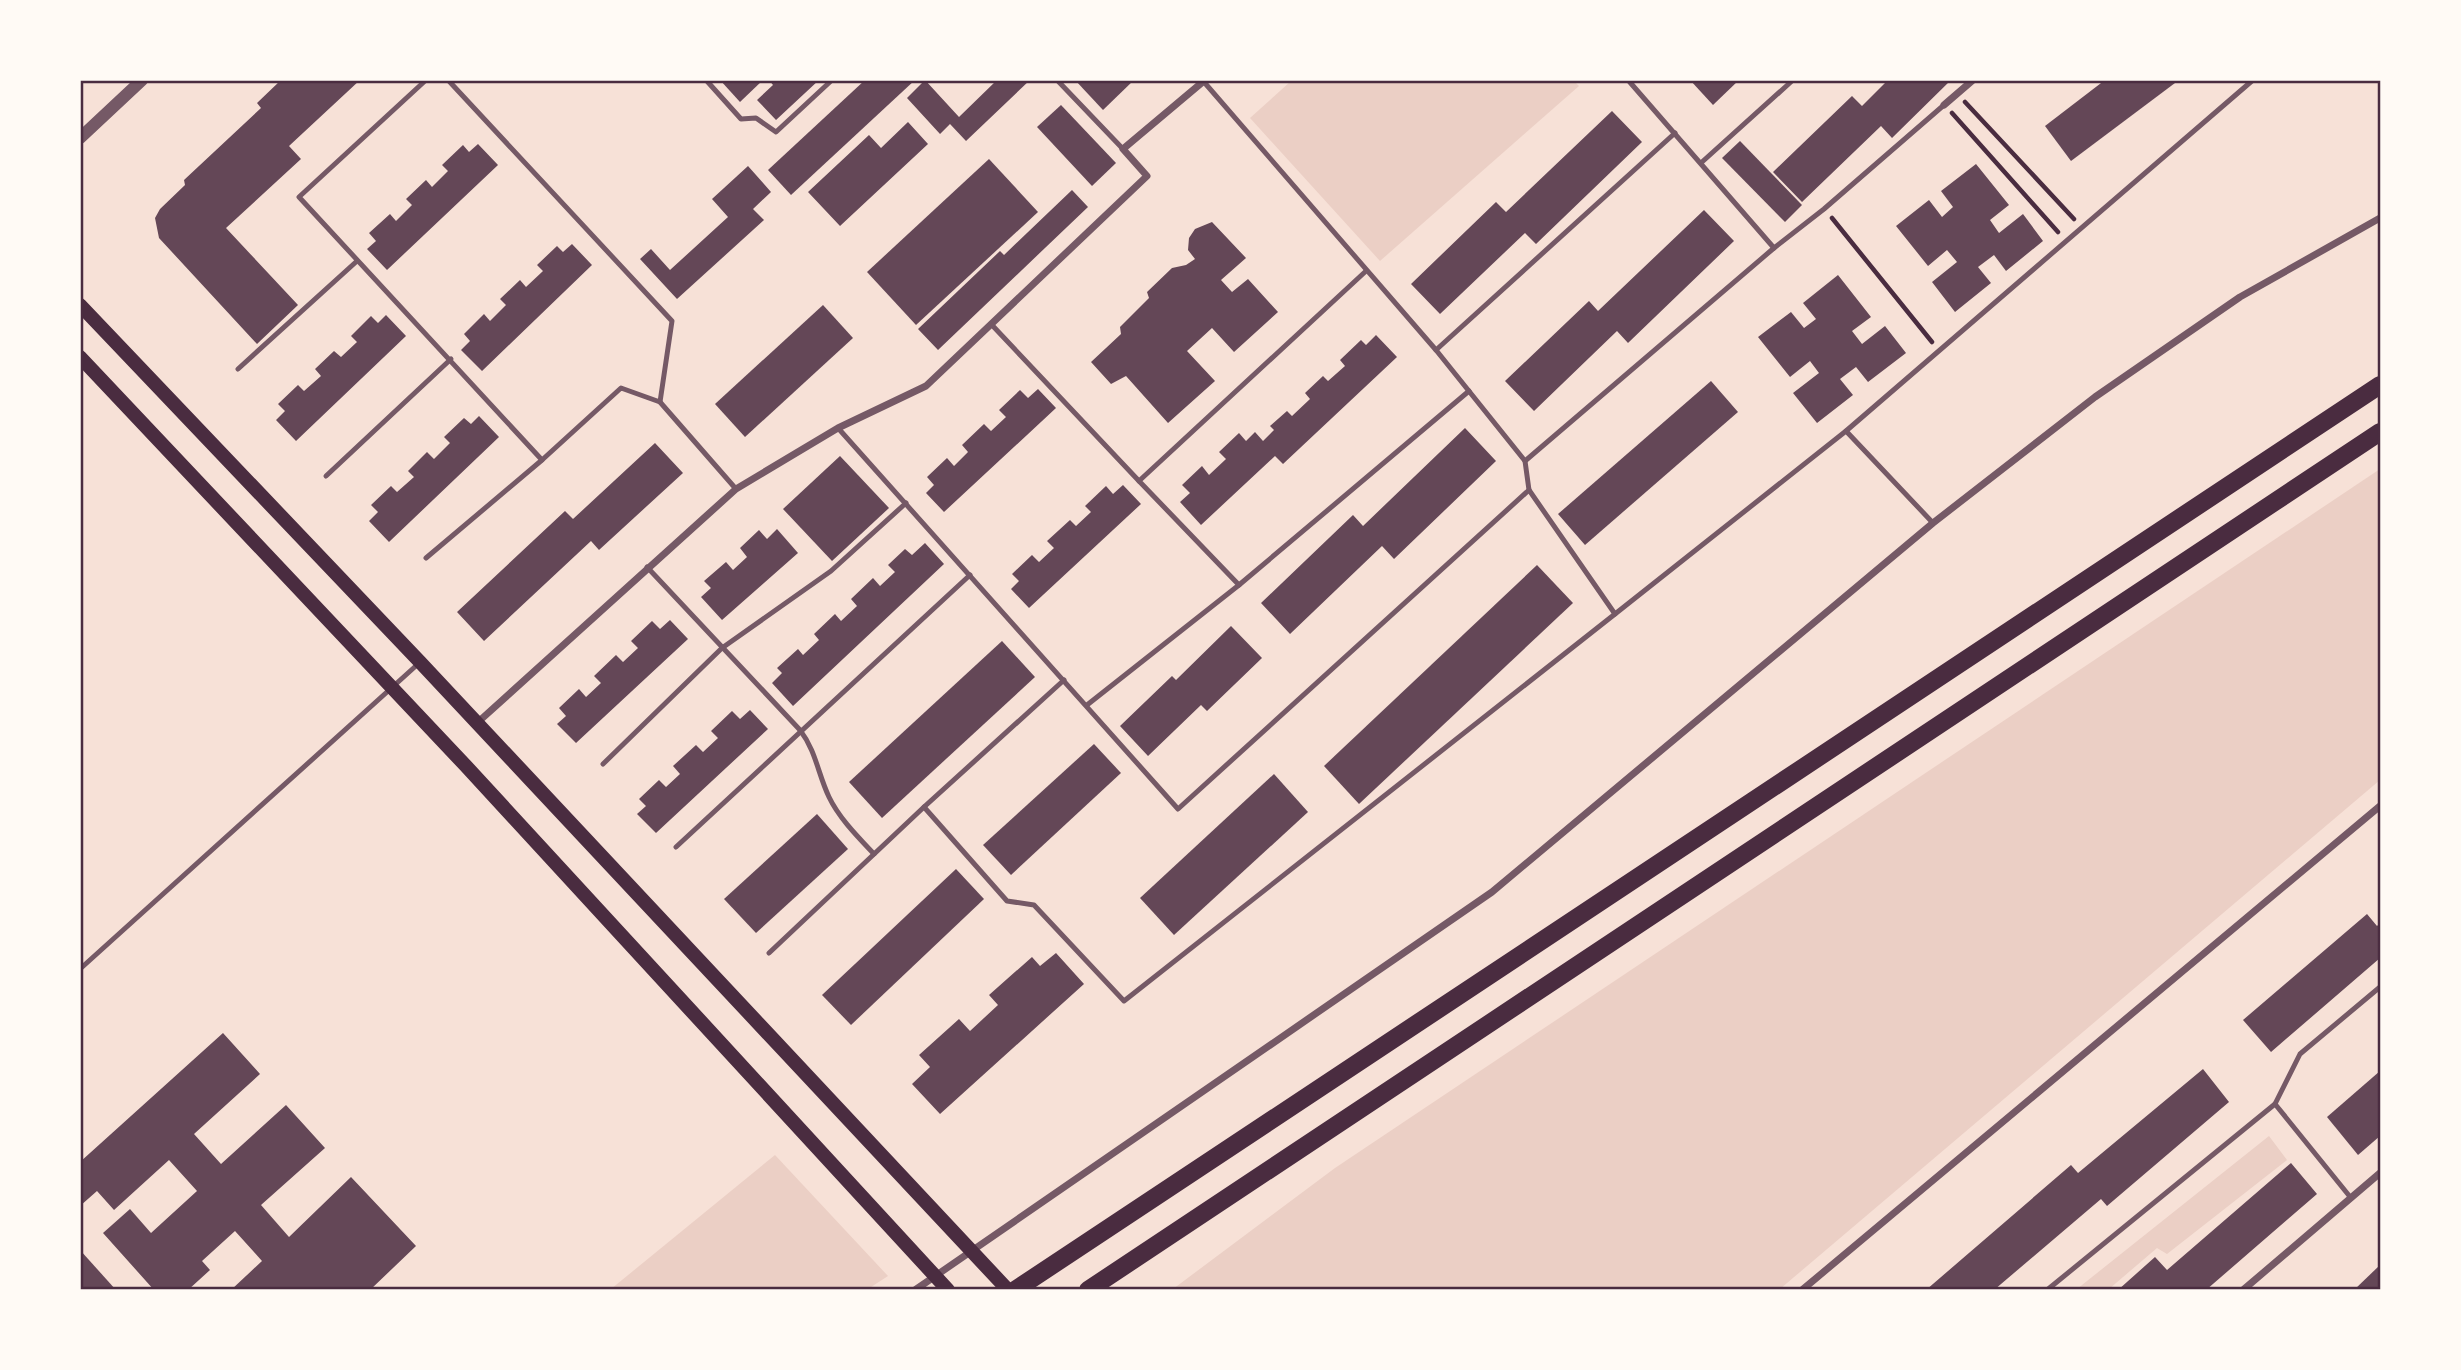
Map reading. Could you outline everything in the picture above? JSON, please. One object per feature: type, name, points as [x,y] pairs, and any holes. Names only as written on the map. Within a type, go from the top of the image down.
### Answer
[{"type":"main road","points":[[80,305],[420,662],[1008,1290]]},
{"type":"main road","points":[[80,358],[393,687],[948,1290]]},
{"type":"main road","points":[[1015,1290],[2381,385]]},
{"type":"main road","points":[[1088,1290],[2381,432]]},
{"type":"street","points":[[80,138],[142,80]]},
{"type":"street","points":[[1944,105],[1973,80]]},
{"type":"street","points":[[476,723],[736,489],[838,428],[926,386],[1147,176],[1123,149],[1204,81]]},
{"type":"street","points":[[915,1290],[1492,892],[1933,523],[2095,397],[2229,305],[2381,218]]},
{"type":"street","points":[[1802,1290],[2381,806]]},
{"type":"street","points":[[2244,1290],[2381,1173]]},
{"type":"lane","points":[[426,80],[299,197],[542,460]]},
{"type":"lane","points":[[448,80],[672,321],[660,402]]},
{"type":"lane","points":[[706,80],[741,119],[756,118],[776,132],[832,80]]},
{"type":"lane","points":[[1057,80],[1123,149]]},
{"type":"lane","points":[[1628,80],[1774,248]]},
{"type":"lane","points":[[1702,162],[1793,80]]},
{"type":"lane","points":[[924,807],[1007,901],[1034,905],[1124,1001],[1846,431],[2253,80]]},
{"type":"lane","points":[[1204,81],[1436,350],[1525,461],[1529,490],[1615,614]]},
{"type":"lane","points":[[1525,461],[1944,105]]},
{"type":"lane","points":[[1436,350],[1675,133]]},
{"type":"lane","points":[[237,369],[357,261]]},
{"type":"lane","points":[[1139,481],[1366,271]]},
{"type":"lane","points":[[991,324],[1239,585]]},
{"type":"lane","points":[[326,476],[451,359]]},
{"type":"lane","points":[[426,558],[542,460],[621,388],[660,402],[736,489]]},
{"type":"lane","points":[[1087,705],[1239,585],[1469,390]]},
{"type":"lane","points":[[838,428],[1178,809],[1529,490]]},
{"type":"lane","points":[[1846,431],[1933,523]]},
{"type":"lane","points":[[603,764],[723,648],[831,571],[905,503]]},
{"type":"lane","points":[[648,567],[800,730],[810,744],[830,798],[854,833],[874,854]]},
{"type":"lane","points":[[676,847],[970,575]]},
{"type":"lane","points":[[80,970],[420,662]]},
{"type":"lane","points":[[769,953],[1064,680]]},
{"type":"lane","points":[[2047,1290],[2275,1104],[2300,1054],[2381,987]]},
{"type":"lane","points":[[2275,1104],[2351,1198]]},
{"type":"path","points":[[1957,93],[2075,219]]},
{"type":"path","points":[[1944,105],[2058,233]]},
{"type":"path","points":[[1824,209],[1939,351]]},
{"type":"shaded area","points":[[1291,81],[1574,81],[1579,86],[1380,261],[1250,118]]},
{"type":"shaded area","points":[[2380,469],[2380,780],[1780,1289],[1173,1289],[1335,1168]]},
{"type":"shaded area","points":[[2269,1136],[2287,1160],[2167,1254],[2157,1248],[2109,1289],[2077,1289]]},
{"type":"shaded area","points":[[775,1155],[888,1276],[868,1289],[611,1289]]},
{"type":"building","points":[[281,80],[360,80],[289,146],[301,159],[226,228],[298,305],[257,344],[159,238],[155,218],[160,209],[185,185],[184,180],[261,108],[257,103]]},
{"type":"building","points":[[720,80],[763,80],[740,102]]},
{"type":"building","points":[[769,80],[819,80],[776,120],[757,100],[773,85]]},
{"type":"building","points":[[865,80],[915,80],[791,195],[768,170]]},
{"type":"building","points":[[925,80],[959,117],[997,80],[1030,80],[966,141],[950,124],[940,134],[907,98]]},
{"type":"building","points":[[1075,80],[1134,80],[1103,110]]},
{"type":"building","points":[[1690,80],[1739,80],[1713,105]]},
{"type":"building","points":[[1888,80],[1951,80],[1892,138],[1881,126],[1802,202],[1773,172],[1852,96],[1862,106]]},
{"type":"building","points":[[2105,80],[2179,80],[2071,161],[2045,126]]},
{"type":"building","points":[[1061,105],[1116,163],[1092,186],[1037,127]]},
{"type":"building","points":[[1612,111],[1642,142],[1536,244],[1525,233],[1440,314],[1411,284],[1496,202],[1506,212]]},
{"type":"building","points":[[908,122],[928,144],[840,226],[808,192],[869,135],[881,148]]},
{"type":"building","points":[[1740,141],[1802,205],[1785,222],[1722,158]]},
{"type":"building","points":[[478,144],[498,165],[387,270],[367,249],[376,241],[369,233],[390,214],[396,221],[412,205],[406,199],[426,180],[432,187],[448,171],[442,165],[463,145],[469,152]]},
{"type":"building","points":[[989,159],[1038,212],[916,325],[867,272]]},
{"type":"building","points":[[1976,164],[2009,205],[1990,220],[1999,233],[2023,214],[2043,241],[2006,271],[1994,255],[1978,267],[1991,283],[1955,312],[1932,282],[1957,262],[1947,250],[1928,266],[1896,226],[1929,200],[1942,217],[1953,207],[1941,191]]},
{"type":"building","points":[[748,166],[771,192],[753,209],[764,220],[677,299],[640,259],[651,249],[670,270],[728,217],[712,199]]},
{"type":"building","points":[[1072,190],[1088,207],[938,350],[918,329],[1000,251],[1004,255]]},
{"type":"building","points":[[1704,210],[1734,241],[1628,343],[1617,331],[1534,411],[1505,381],[1589,301],[1598,311]]},
{"type":"building","points":[[1212,222],[1246,258],[1221,280],[1232,292],[1248,279],[1278,312],[1234,352],[1212,328],[1187,351],[1215,381],[1168,423],[1126,376],[1111,384],[1091,362],[1121,334],[1120,327],[1149,298],[1147,292],[1172,268],[1186,265],[1195,259],[1188,250],[1189,238],[1195,229]]},
{"type":"building","points":[[572,244],[592,265],[482,371],[461,350],[470,341],[464,334],[484,314],[490,321],[506,305],[500,299],[520,280],[526,287],[543,271],[537,265],[557,246],[563,252]]},
{"type":"building","points":[[1838,275],[1871,317],[1852,331],[1862,344],[1885,326],[1906,353],[1868,382],[1856,367],[1840,379],[1853,395],[1817,423],[1793,393],[1819,373],[1810,361],[1790,377],[1758,337],[1791,312],[1804,328],[1816,319],[1803,303]]},
{"type":"building","points":[[823,305],[853,338],[745,437],[715,404]]},
{"type":"building","points":[[386,315],[406,336],[296,441],[276,420],[285,411],[278,404],[298,385],[304,391],[321,376],[315,369],[334,351],[341,357],[357,342],[351,336],[371,316],[378,323]]},
{"type":"building","points":[[1376,335],[1397,357],[1283,464],[1275,456],[1201,525],[1180,502],[1190,493],[1182,485],[1202,466],[1209,475],[1226,459],[1219,452],[1239,433],[1246,441],[1255,432],[1263,441],[1274,430],[1270,426],[1287,411],[1292,416],[1310,399],[1305,393],[1323,376],[1328,381],[1345,366],[1340,360],[1361,340],[1366,345]]},
{"type":"building","points":[[1711,381],[1738,412],[1585,545],[1558,514]]},
{"type":"building","points":[[1038,389],[1056,408],[944,512],[926,493],[934,485],[927,477],[947,458],[954,466],[968,452],[962,445],[984,424],[991,431],[1006,417],[999,410],[1020,390],[1028,398]]},
{"type":"building","points":[[479,416],[499,437],[389,542],[369,521],[378,512],[371,505],[391,486],[397,492],[414,477],[408,471],[427,452],[434,459],[450,443],[444,437],[464,418],[471,424]]},
{"type":"building","points":[[1465,428],[1496,461],[1394,559],[1382,546],[1290,634],[1261,603],[1353,515],[1363,526]]},
{"type":"building","points":[[655,443],[683,473],[599,550],[591,541],[484,641],[457,612],[565,511],[573,519]]},
{"type":"building","points":[[840,456],[889,508],[832,561],[783,509]]},
{"type":"building","points":[[1123,485],[1141,504],[1029,608],[1011,589],[1019,581],[1012,574],[1032,555],[1039,562],[1054,548],[1047,541],[1070,520],[1076,526],[1091,512],[1085,506],[1106,486],[1113,494]]},
{"type":"building","points":[[777,529],[798,553],[722,620],[701,597],[711,588],[704,581],[726,562],[733,570],[747,557],[740,548],[759,530],[767,539]]},
{"type":"building","points":[[925,543],[944,564],[793,706],[772,683],[782,673],[777,668],[798,649],[803,655],[819,640],[814,634],[835,614],[841,621],[857,606],[851,599],[873,578],[880,586],[895,572],[888,565],[905,549],[912,555]]},
{"type":"building","points":[[1537,565],[1573,603],[1359,804],[1324,766]]},
{"type":"building","points":[[670,620],[688,639],[576,743],[557,724],[566,716],[559,708],[579,689],[586,697],[601,683],[594,676],[616,655],[623,662],[638,648],[631,641],[652,621],[660,629]]},
{"type":"building","points":[[1231,626],[1262,658],[1207,711],[1201,705],[1148,756],[1120,726],[1172,676],[1176,680]]},
{"type":"building","points":[[1002,641],[1035,677],[882,818],[849,782]]},
{"type":"building","points":[[750,710],[768,729],[656,833],[637,814],[646,806],[639,799],[659,780],[666,787],[680,774],[673,766],[696,745],[703,752],[718,738],[711,731],[732,711],[740,719]]},
{"type":"building","points":[[1094,744],[1121,773],[1011,875],[983,845]]},
{"type":"building","points":[[1274,774],[1308,812],[1174,935],[1140,898]]},
{"type":"building","points":[[817,814],[848,849],[756,933],[724,899]]},
{"type":"building","points":[[956,869],[984,899],[851,1025],[822,995]]},
{"type":"building","points":[[2367,914],[2377,926],[2380,923],[2380,958],[2271,1052],[2243,1020]]},
{"type":"building","points":[[1056,953],[1084,984],[940,1114],[912,1084],[930,1067],[919,1055],[959,1019],[970,1031],[998,1005],[989,995],[1032,957],[1040,966]]},
{"type":"building","points":[[223,1033],[260,1074],[194,1134],[221,1164],[286,1105],[325,1148],[261,1205],[289,1237],[351,1177],[416,1246],[370,1290],[231,1290],[262,1261],[235,1231],[202,1261],[210,1270],[188,1290],[154,1290],[103,1233],[130,1209],[151,1233],[197,1191],[169,1160],[114,1210],[97,1191],[80,1206],[80,1162]]},
{"type":"building","points":[[2203,1069],[2229,1102],[2107,1206],[2101,1199],[1994,1290],[1926,1290],[2071,1165],[2078,1173]]},
{"type":"building","points":[[2380,1071],[2380,1136],[2358,1155],[2327,1117]]},
{"type":"building","points":[[2291,1163],[2317,1194],[2206,1290],[2118,1290],[2155,1257],[2167,1270]]},
{"type":"building","points":[[80,1250],[116,1290],[80,1290]]},
{"type":"building","points":[[2380,1265],[2380,1290],[2354,1290]]}]
